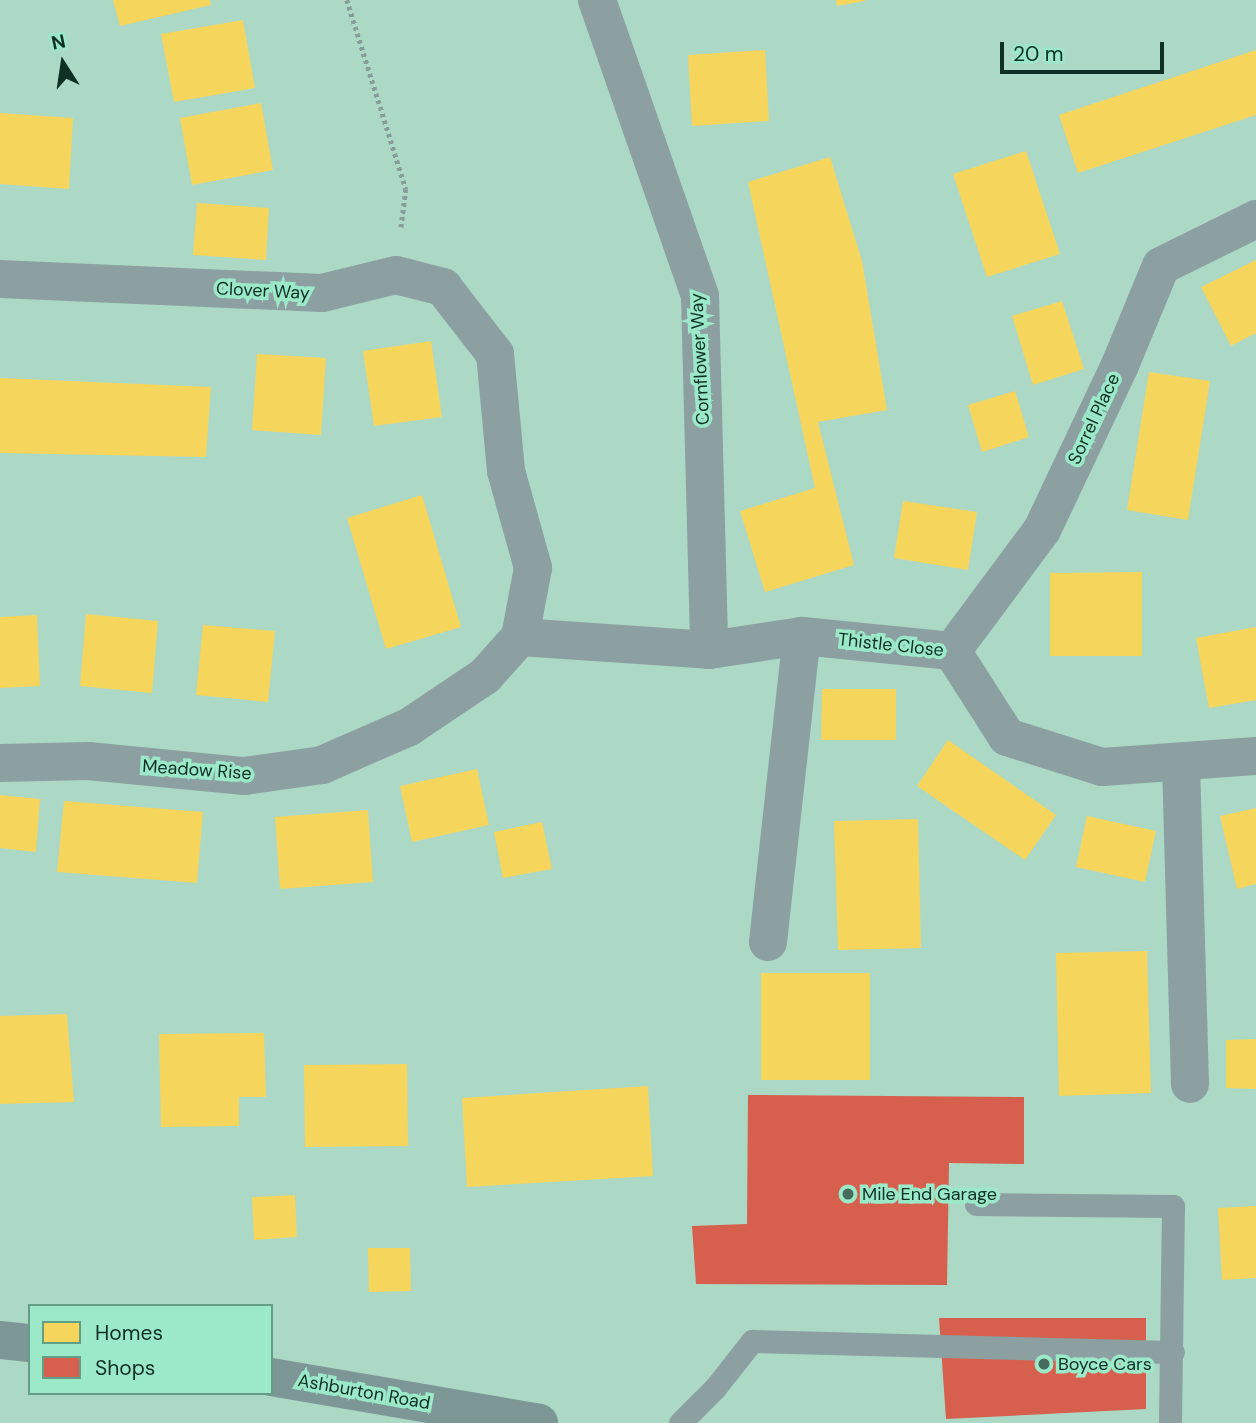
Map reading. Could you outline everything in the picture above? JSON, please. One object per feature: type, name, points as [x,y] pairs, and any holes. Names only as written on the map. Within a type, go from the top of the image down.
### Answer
[{"type":"main road","points":[[0,1340],[28,1343]]},
{"type":"main road","name":"Ashburton Road","points":[[273,1377],[538,1423]]},
{"type":"street","name":"Cornflower Way","points":[[597,0],[700,296],[709,650]]},
{"type":"street","name":"Sorrel Place","points":[[952,651],[1042,530],[1120,365],[1161,266],[1256,219]]},
{"type":"street","name":"Clover Way","points":[[0,279],[322,293],[396,275],[443,287],[495,354],[506,471],[533,568],[520,637]]},
{"type":"street","name":"Thistle Close","points":[[520,637],[709,650],[802,636],[952,651],[1007,737],[1102,767],[1256,757]]},
{"type":"street","points":[[768,942],[802,636]]},
{"type":"street","name":"Meadow Rise","points":[[0,763],[88,761],[244,776],[322,765],[409,727],[485,676],[520,637]]},
{"type":"street","points":[[1181,763],[1190,1084]]},
{"type":"lane","points":[[976,1204],[1173,1206],[1170,1423]]},
{"type":"lane","points":[[680,1423],[715,1388],[752,1341],[1173,1352]]},
{"type":"path","points":[[347,0],[406,189],[396,275]]},
{"type":"building: Homes","points":[[113,0],[210,0],[211,5],[120,26]]},
{"type":"building: Homes","points":[[836,0],[865,0],[865,1],[837,6]]},
{"type":"building: Homes","points":[[243,20],[255,88],[174,102],[161,34]]},
{"type":"building: Homes","points":[[765,50],[769,121],[692,126],[688,55]]},
{"type":"building: Homes","points":[[1256,50],[1256,115],[1078,173],[1059,115]]},
{"type":"building: Homes","points":[[261,103],[273,170],[192,185],[180,118]]},
{"type":"building: Homes","points":[[0,113],[73,118],[69,189],[0,184]]},
{"type":"building: Homes","points":[[1026,151],[1060,254],[987,277],[953,174]]},
{"type":"building: Homes","points":[[830,157],[862,261],[887,410],[818,422],[854,565],[765,592],[740,511],[815,488],[748,182]]},
{"type":"building: Homes","points":[[197,203],[269,208],[266,260],[193,255]]},
{"type":"building: Homes","points":[[1256,260],[1256,333],[1231,346],[1201,287]]},
{"type":"building: Homes","points":[[1062,301],[1084,369],[1033,385],[1012,316]]},
{"type":"building: Homes","points":[[431,341],[442,417],[374,426],[363,351]]},
{"type":"building: Homes","points":[[257,354],[326,358],[321,435],[252,430]]},
{"type":"building: Homes","points":[[1149,372],[1210,381],[1188,520],[1127,510]]},
{"type":"building: Homes","points":[[0,378],[211,387],[206,457],[0,453]]},
{"type":"building: Homes","points":[[1015,391],[1029,437],[982,452],[968,405]]},
{"type":"building: Homes","points":[[422,495],[461,627],[386,649],[347,518]]},
{"type":"building: Homes","points":[[903,501],[977,512],[968,570],[894,558]]},
{"type":"building: Homes","points":[[1142,572],[1142,656],[1050,656],[1050,573]]},
{"type":"building: Homes","points":[[86,614],[158,621],[152,693],[80,686]]},
{"type":"building: Homes","points":[[37,615],[40,686],[0,688],[0,617]]},
{"type":"building: Homes","points":[[203,625],[275,631],[268,702],[196,695]]},
{"type":"building: Homes","points":[[1256,627],[1256,700],[1209,708],[1196,638]]},
{"type":"building: Homes","points":[[822,689],[896,689],[896,740],[821,740]]},
{"type":"building: Homes","points":[[948,740],[1056,815],[1025,860],[917,786]]},
{"type":"building: Homes","points":[[477,769],[489,825],[412,842],[400,786]]},
{"type":"building: Homes","points":[[0,795],[40,799],[36,852],[0,848]]},
{"type":"building: Homes","points":[[64,801],[203,812],[197,883],[57,872]]},
{"type":"building: Homes","points":[[1256,808],[1256,884],[1237,889],[1220,816]]},
{"type":"building: Homes","points":[[368,810],[373,882],[280,889],[275,817]]},
{"type":"building: Homes","points":[[1087,816],[1156,831],[1145,882],[1076,867]]},
{"type":"building: Homes","points":[[918,819],[921,948],[838,950],[834,821]]},
{"type":"building: Homes","points":[[542,822],[552,869],[503,878],[494,832]]},
{"type":"building: Homes","points":[[1147,951],[1151,1093],[1059,1096],[1056,953]]},
{"type":"building: Homes","points":[[761,973],[870,973],[870,1080],[761,1080]]},
{"type":"building: Homes","points":[[67,1014],[74,1102],[0,1104],[0,1016]]},
{"type":"building: Homes","points":[[264,1033],[266,1097],[239,1097],[239,1126],[161,1127],[159,1034]]},
{"type":"building: Homes","points":[[1256,1039],[1256,1089],[1226,1088],[1226,1040]]},
{"type":"building: Homes","points":[[407,1064],[408,1146],[305,1147],[304,1065]]},
{"type":"building: Homes","points":[[648,1086],[653,1176],[467,1187],[462,1098]]},
{"type":"building: Homes","points":[[295,1195],[297,1237],[254,1240],[252,1197]]},
{"type":"building: Homes","points":[[1256,1206],[1256,1278],[1222,1280],[1218,1208]]},
{"type":"building: Homes","points":[[368,1248],[410,1248],[411,1291],[369,1292]]},
{"type":"building: Shops","name":"Mile End Garage","points":[[748,1095],[1024,1097],[1024,1164],[949,1163],[947,1285],[696,1284],[692,1226],[747,1224]]},
{"type":"building: Shops","name":"Boyce Cars","points":[[939,1318],[1146,1318],[1146,1409],[946,1419]]},
{"type":"place","name":"Mile End Garage","points":[[848,1194]]},
{"type":"place","name":"Boyce Cars","points":[[1044,1364]]}]
